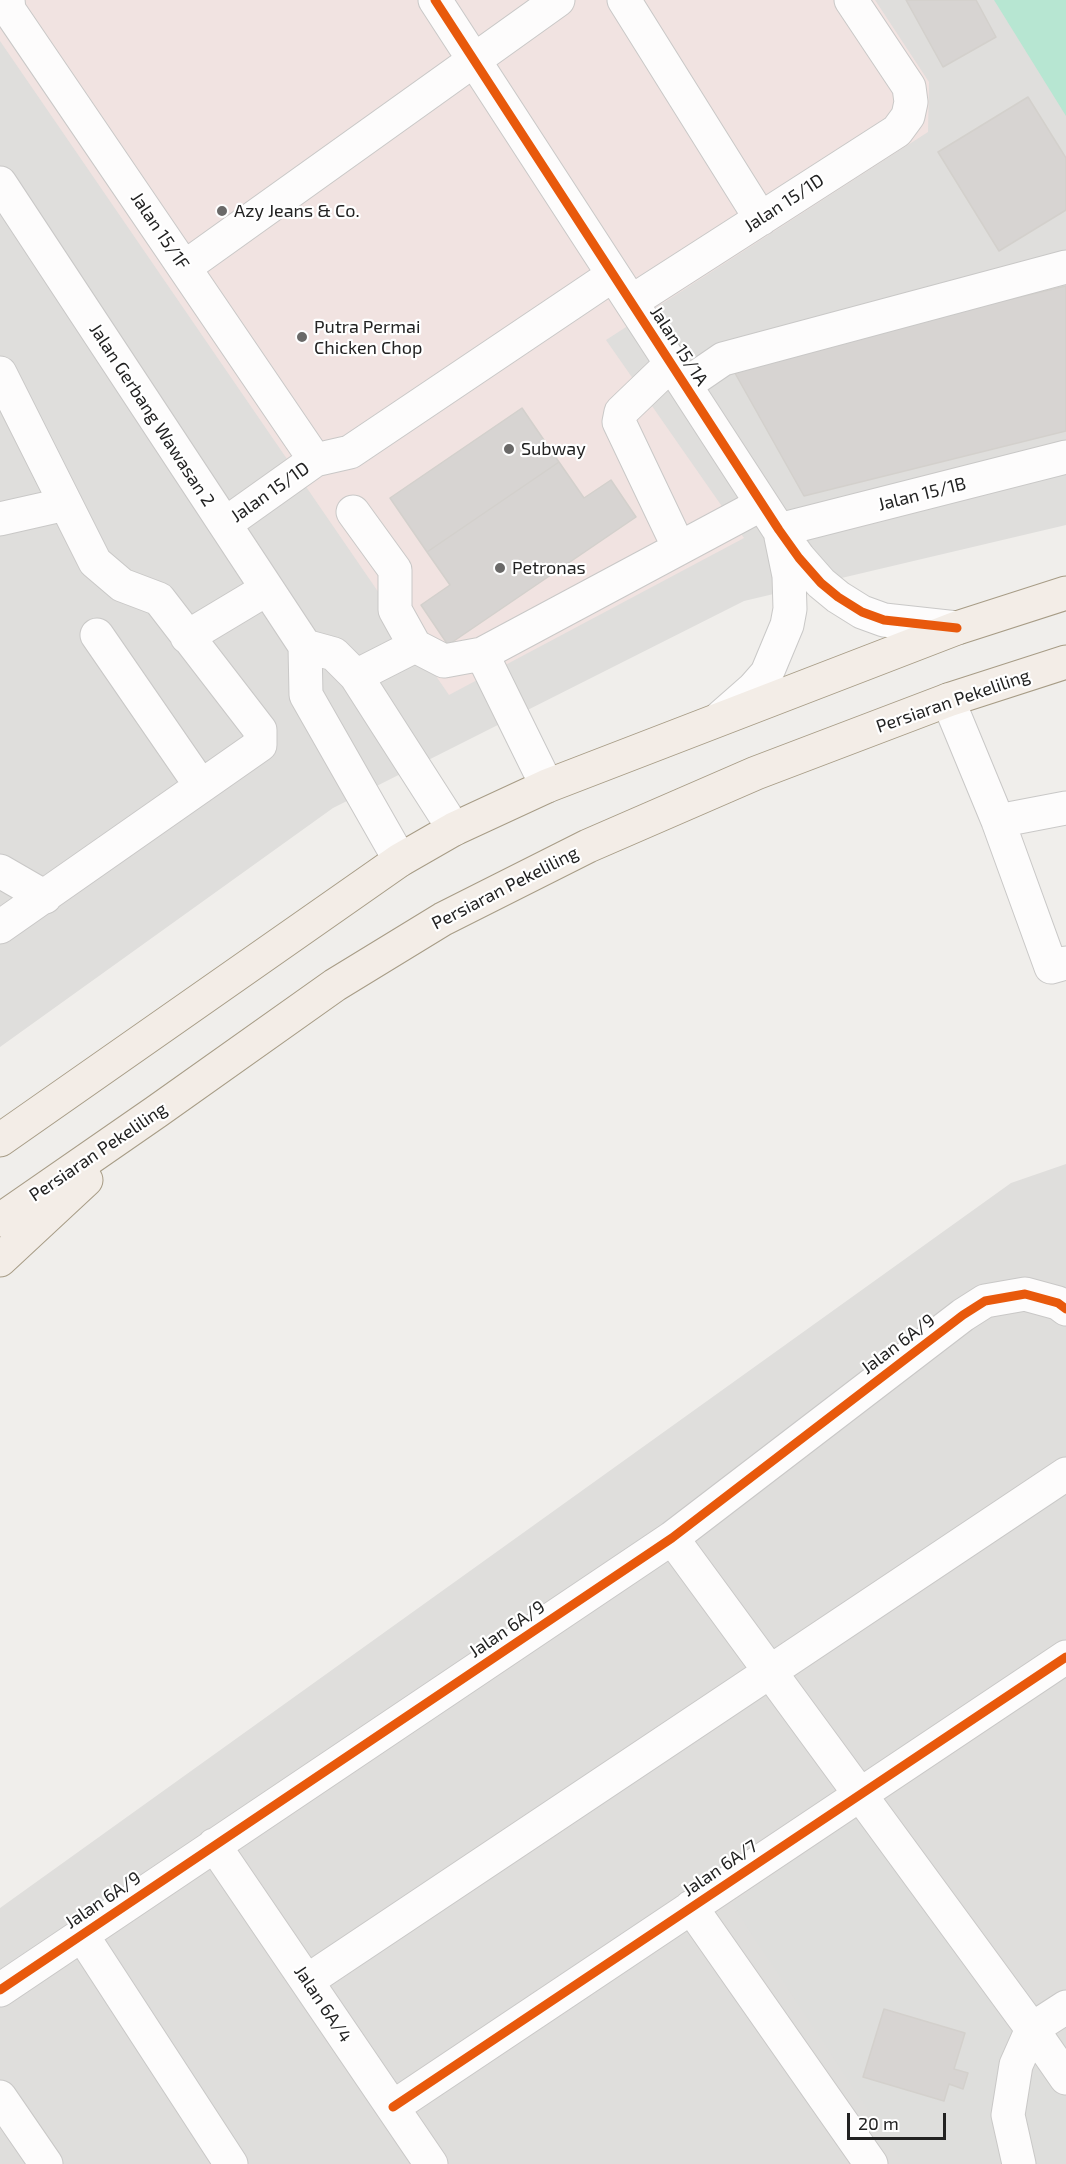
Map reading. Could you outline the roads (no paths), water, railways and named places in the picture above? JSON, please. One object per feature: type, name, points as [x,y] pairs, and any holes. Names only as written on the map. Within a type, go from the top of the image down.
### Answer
[{"type":"main road","points":[[0,1140],[400,860],[454,829],[547,786],[957,628],[1066,593]]},
{"type":"main road","name":"Persiaran Pekeliling","points":[[0,1220],[156,1113],[335,985],[443,919],[588,846],[735,782],[948,700],[1066,662]]},
{"type":"main road","points":[[0,1260],[156,1113]]},
{"type":"street","name":"Jalan 15/1F","points":[[8,0],[9,10],[315,460]]},
{"type":"street","name":"Jalan 15/1A","points":[[435,0],[770,517],[799,558],[821,583],[862,612],[884,620],[957,628]]},
{"type":"street","points":[[184,267],[558,0]]},
{"type":"street","points":[[624,0],[761,219]]},
{"type":"street","name":"Jalan 15/1D","points":[[631,302],[897,131],[908,116],[911,102],[909,87],[851,0]]},
{"type":"street","name":"Jalan Gerbang Wawasan 2","points":[[0,183],[305,646]]},
{"type":"street","points":[[679,549],[618,422],[621,412],[678,375],[723,359],[1066,267]]},
{"type":"street","points":[[315,460],[350,452],[613,275]]},
{"type":"street","points":[[0,373],[12,427],[66,504],[95,562],[122,585],[159,599],[260,730],[260,745],[0,927]]},
{"type":"street","name":"Jalan 15/1B","points":[[415,646],[444,661],[482,654],[679,549],[770,517],[1066,457]]},
{"type":"street","name":"Jalan 15/1D","points":[[225,524],[315,460]]},
{"type":"street","points":[[0,519],[66,504]]},
{"type":"street","points":[[353,512],[394,570],[395,610],[415,646],[356,676]]},
{"type":"street","name":"Jalan 15/1A","points":[[717,722],[767,673],[787,626],[790,609],[789,576],[770,517]]},
{"type":"street","points":[[186,636],[267,589]]},
{"type":"street","points":[[97,635],[201,786]]},
{"type":"street","points":[[400,860],[306,695],[305,646],[334,654],[356,676],[454,829]]},
{"type":"street","points":[[482,654],[547,786]]},
{"type":"street","points":[[948,700],[999,821],[1051,967],[1066,963]]},
{"type":"street","points":[[999,821],[1066,808]]},
{"type":"street","points":[[0,871],[45,897]]},
{"type":"street","name":"Jalan 6A/9","points":[[0,1990],[672,1538],[963,1315],[985,1301],[1025,1294],[1058,1303],[1066,1310]]},
{"type":"street","points":[[307,1981],[1066,1474]]},
{"type":"street","points":[[672,1538],[1066,2078]]},
{"type":"street","name":"Jalan 6A/7","points":[[393,2107],[1066,1657]]},
{"type":"street","name":"Jalan 6A/4","points":[[214,1845],[432,2164]]},
{"type":"street","points":[[691,1907],[862,2161]]},
{"type":"street","points":[[82,1935],[231,2164]]},
{"type":"street","points":[[1019,2164],[1008,2115],[1016,2065],[1032,2029],[1066,2007]]},
{"type":"street","points":[[0,2097],[46,2164]]},
{"type":"place","name":"Azy Jeans & Co.","points":[[222,211]]},
{"type":"place","name":"Putra Permai Chicken Chop","points":[[302,337]]},
{"type":"place","name":"Subway","points":[[509,449]]},
{"type":"place","name":"Petronas","points":[[500,568]]}]
